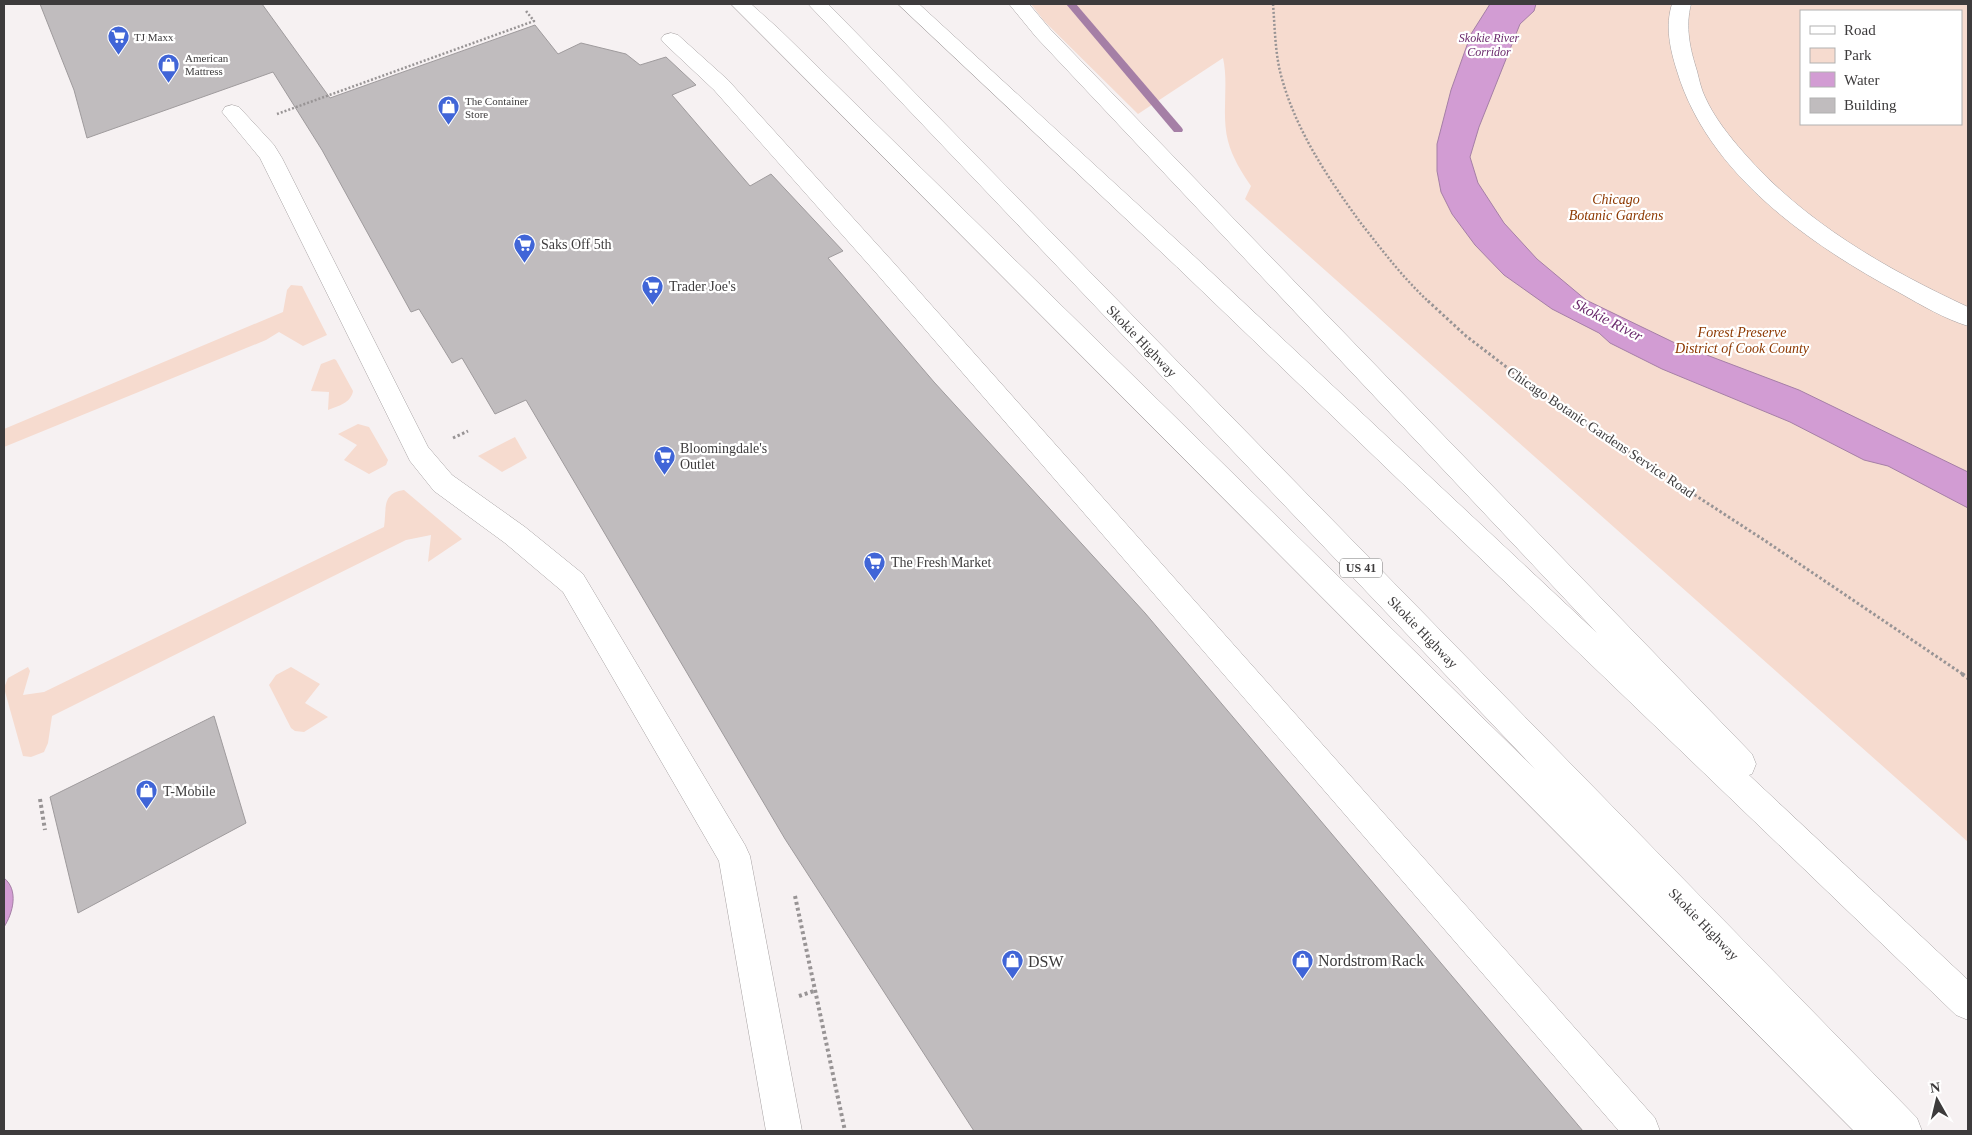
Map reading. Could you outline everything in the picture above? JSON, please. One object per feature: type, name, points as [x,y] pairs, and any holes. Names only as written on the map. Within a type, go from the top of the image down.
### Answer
[{"type":"main road","points":[[740,4],[779,40],[1879,1131]]},
{"type":"main road","name":"Skokie Highway","points":[[818,4],[1904,1131]]},
{"type":"main road","points":[[908,4],[1178,254],[1968,1002]]},
{"type":"main road","points":[[1019,4],[1056,48],[1968,1002]]},
{"type":"main road","points":[[1681,4],[1678,34],[1684,69],[1693,93],[1726,148],[1752,176],[1815,230],[1898,282],[1968,317]]},
{"type":"main road","points":[[672,39],[721,85],[885,268],[1642,1131]]},
{"type":"main road","points":[[232,112],[271,158],[419,454],[443,483],[515,536],[573,584],[734,856],[784,1131]]},
{"type":"path","name":"Chicago Botanic Gardens Service Road","points":[[1273,4],[1281,76],[1289,100],[1313,152],[1342,197],[1389,260],[1435,307],[1508,370],[1587,426],[1745,528],[1968,678]]},
{"type":"path","points":[[272,116],[534,21],[526,11]]},
{"type":"path","points":[[40,799],[45,830]]},
{"type":"path","points":[[795,896],[845,1131]]},
{"type":"green space","name":"Forest Preserve District of Cook County","points":[[1031,4],[1968,4],[1968,842],[1245,199],[1251,186],[1235,159],[1226,131],[1225,68],[1223,58],[1138,114],[1044,21]]},
{"type":"green space","points":[[291,285],[302,286],[327,335],[303,346],[279,332],[266,340],[4,447],[4,429],[283,312],[287,290]]},
{"type":"green space","points":[[334,359],[353,391],[347,401],[328,410],[329,392],[311,391],[321,364]]},
{"type":"green space","points":[[358,424],[369,427],[388,460],[386,465],[369,474],[344,460],[357,445],[338,434]]},
{"type":"green space","points":[[515,437],[527,458],[502,472],[478,456]]},
{"type":"green space","points":[[404,490],[462,539],[428,562],[431,535],[406,540],[52,716],[48,743],[44,752],[31,757],[23,756],[4,688],[8,678],[28,667],[30,671],[23,695],[44,692],[384,527],[388,498]]},
{"type":"green space","points":[[291,667],[320,684],[305,703],[328,717],[304,732],[295,731],[291,728],[269,685],[276,675]]},
{"type":"water","name":"Skokie River Corridor","points":[[1490,4],[1536,4],[1534,11],[1520,24],[1479,127],[1470,157],[1478,183],[1504,223],[1537,259],[1586,300],[1675,343],[1799,390],[1968,472],[1968,508],[1888,466],[1864,460],[1790,422],[1662,369],[1610,343],[1599,333],[1552,309],[1504,275],[1475,245],[1452,214],[1441,192],[1437,171],[1437,144],[1451,90],[1471,34]]},
{"type":"water","points":[[4,878],[12,889],[13,902],[10,915],[4,927]]},
{"type":"building","points":[[40,4],[262,4],[330,98],[535,25],[558,54],[581,43],[626,54],[640,65],[666,57],[696,85],[672,95],[750,186],[771,174],[843,251],[828,258],[934,382],[1145,613],[1583,1131],[974,1131],[785,839],[526,400],[495,414],[462,358],[452,363],[419,309],[411,312],[322,150],[273,72],[87,138],[74,90]]},
{"type":"building","name":"T-Mobile","points":[[214,716],[246,823],[78,913],[50,797]]},
{"type":"waterway","points":[[1071,4],[1178,130]]},
{"type":"place","name":"TJ Maxx","points":[[118,56]]},
{"type":"place","name":"American Mattress","points":[[169,83]]},
{"type":"place","name":"The Container Store","points":[[449,126]]},
{"type":"place","name":"Saks Off 5th","points":[[525,263]]},
{"type":"place","name":"Trader Joe's","points":[[653,305]]},
{"type":"place","name":"Bloomingdale's Outlet","points":[[664,475]]},
{"type":"place","name":"The Fresh Market","points":[[875,581]]},
{"type":"place","name":"T-Mobile","points":[[147,810]]},
{"type":"place","name":"Nordstrom Rack","points":[[1302,979]]},
{"type":"place","name":"DSW","points":[[1012,980]]},
{"type":"park label","name":"Chicago Botanic Gardens","points":[[1616,207]]},
{"type":"water label","name":"Skokie River","points":[[1608,320]]}]
